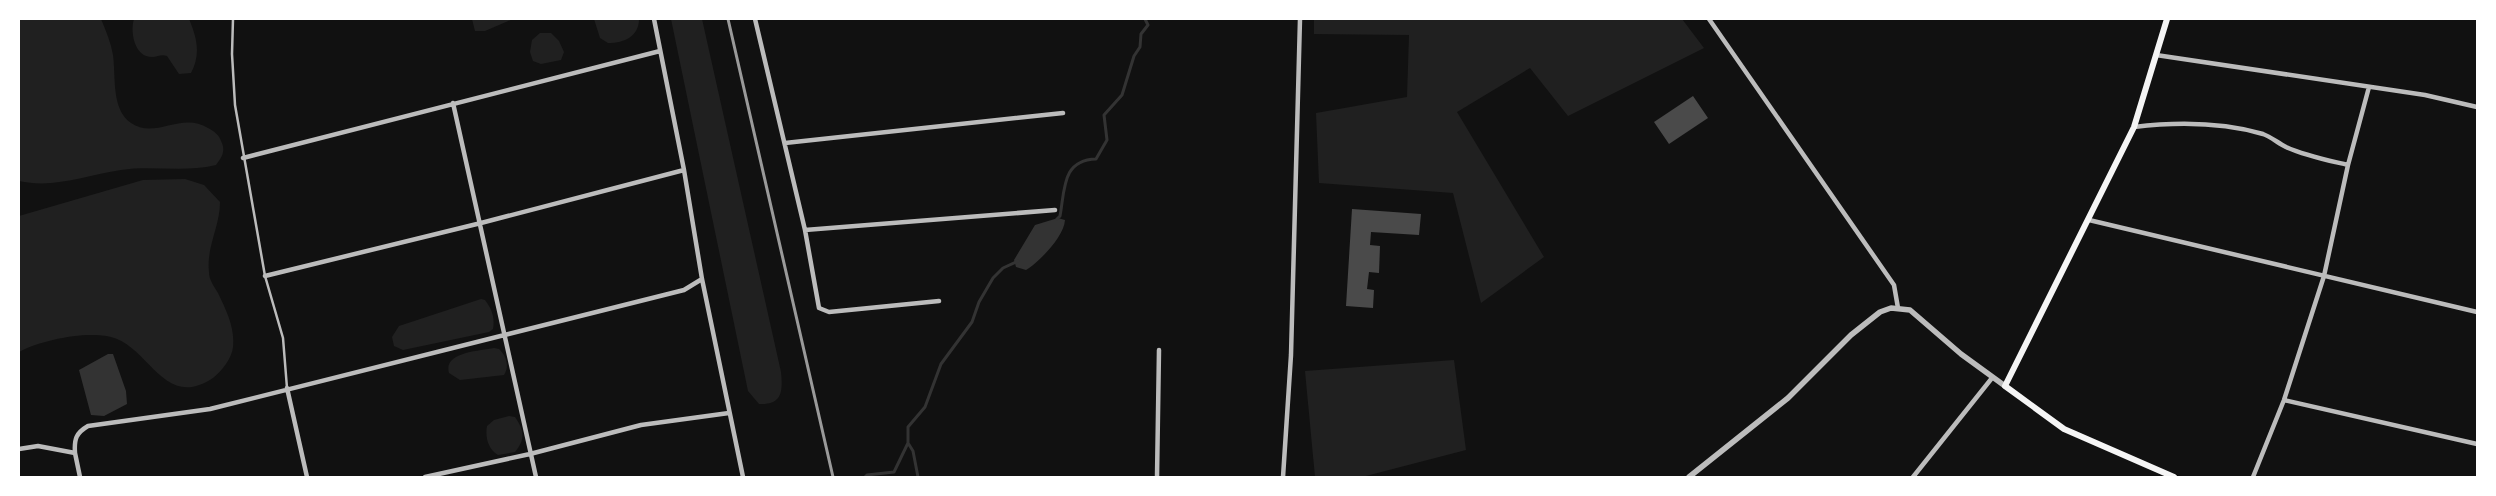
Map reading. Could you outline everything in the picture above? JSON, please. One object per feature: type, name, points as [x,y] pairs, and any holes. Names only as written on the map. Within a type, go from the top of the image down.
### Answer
[{"type":"main road","points":[[2167,19],[2134,127],[2005,386],[2064,429],[2174,477]]},
{"type":"street","points":[[654,19],[684,170],[702,279],[743,477]]},
{"type":"street","points":[[755,19],[805,230],[819,308],[829,312],[939,301]]},
{"type":"street","points":[[1283,477],[1291,355],[1300,19]]},
{"type":"street","points":[[1709,19],[1894,285],[1898,308]]},
{"type":"street","points":[[243,158],[660,51]]},
{"type":"street","points":[[2156,55],[2425,95],[2477,107]]},
{"type":"street","points":[[2253,477],[2284,400],[2324,276],[2348,165],[2368,87]]},
{"type":"street","points":[[453,103],[536,477]]},
{"type":"street","points":[[785,143],[1064,113]]},
{"type":"street","points":[[2134,127],[2189,124],[2252,132],[2265,135],[2285,147],[2310,156],[2348,165]]},
{"type":"street","points":[[265,276],[481,223],[684,170]]},
{"type":"street","points":[[805,230],[1055,210]]},
{"type":"street","points":[[2089,220],[2477,312]]},
{"type":"street","points":[[80,477],[74,442],[77,434],[88,426],[210,409],[287,388],[506,336],[684,290],[702,279]]},
{"type":"street","points":[[1689,477],[1788,398],[1851,336],[1880,312],[1898,308],[1910,310],[1992,378],[2005,386]]},
{"type":"street","points":[[1156,477],[1159,350]]},
{"type":"street","points":[[1913,477],[1992,378]]},
{"type":"street","points":[[287,388],[307,477]]},
{"type":"street","points":[[2284,400],[2477,444]]},
{"type":"street","points":[[424,477],[530,454],[641,425],[729,413]]},
{"type":"street","points":[[19,449],[38,446],[75,452]]},
{"type":"lane","points":[[233,19],[232,54],[235,105],[265,276],[283,338],[287,388]]},
{"type":"shaded area","points":[[19,19],[101,19],[112,50],[117,101],[125,117],[131,123],[149,129],[188,122],[208,128],[218,135],[223,148],[223,154],[216,165],[179,169],[144,168],[121,170],[45,183],[19,181]]},
{"type":"shaded area","points":[[134,19],[189,19],[197,46],[196,59],[191,73],[179,74],[167,56],[152,57],[141,53],[133,36]]},
{"type":"shaded area","points":[[472,19],[513,19],[485,31],[475,31]]},
{"type":"shaded area","points":[[594,19],[639,19],[637,30],[634,34],[620,42],[608,43],[600,38]]},
{"type":"shaded area","points":[[671,19],[702,19],[781,372],[782,386],[779,396],[777,400],[767,404],[759,404],[748,391]]},
{"type":"shaded area","points":[[1314,19],[1682,19],[1704,48],[1568,116],[1530,68],[1457,112],[1544,257],[1481,303],[1453,193],[1319,183],[1316,113],[1407,97],[1409,35],[1314,34]]},
{"type":"shaded area","points":[[540,33],[551,33],[559,41],[564,52],[561,60],[541,64],[533,61],[530,52],[532,40]]},
{"type":"shaded area","points":[[185,179],[204,185],[220,202],[218,220],[209,254],[209,275],[229,319],[233,333],[233,347],[231,356],[220,372],[213,378],[196,386],[182,387],[169,382],[124,343],[101,335],[51,340],[19,352],[19,216],[143,180]]},
{"type":"shaded area","points":[[1058,218],[1065,220],[1064,227],[1050,248],[1026,270],[1016,267],[1014,260],[1035,225]]},
{"type":"shaded area","points":[[481,299],[485,300],[494,321],[493,329],[489,332],[403,350],[394,346],[392,337],[399,326]]},
{"type":"shaded area","points":[[494,348],[499,349],[504,355],[507,368],[504,375],[460,380],[449,373],[451,361],[457,357]]},
{"type":"shaded area","points":[[108,354],[113,354],[126,391],[127,404],[104,416],[91,415],[79,370]]},
{"type":"shaded area","points":[[1454,360],[1466,450],[1362,477],[1315,477],[1305,371]]},
{"type":"shaded area","points":[[509,416],[515,417],[522,430],[521,443],[515,452],[498,455],[488,442],[487,426],[494,420]]},
{"type":"building","points":[[1693,96],[1708,118],[1669,144],[1654,122]]},
{"type":"building","points":[[1352,209],[1421,214],[1419,235],[1371,232],[1370,245],[1380,246],[1379,273],[1369,272],[1367,289],[1374,290],[1373,308],[1346,306]]},
{"type":"waterway","points":[[1057,219],[1060,216],[1065,186],[1071,170],[1085,161],[1096,159],[1107,140],[1104,115],[1122,95],[1134,56],[1140,47],[1141,34],[1148,25],[1145,19]]},
{"type":"waterway","points":[[865,477],[867,475],[894,472],[908,443],[908,427],[925,407],[941,364],[972,322],[979,302],[993,278],[1003,268],[1018,261]]},
{"type":"waterway","points":[[908,443],[913,451],[918,477]]},
{"type":"railway","points":[[728,19],[833,477]]}]
